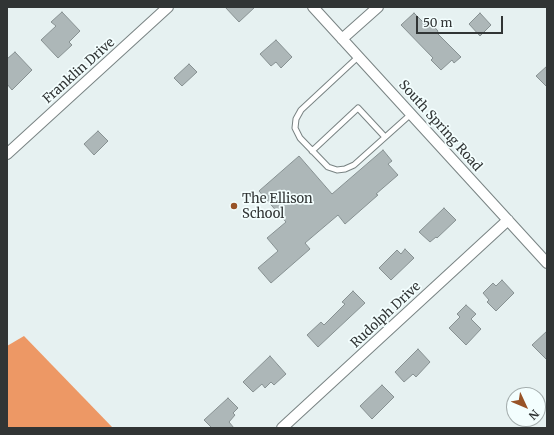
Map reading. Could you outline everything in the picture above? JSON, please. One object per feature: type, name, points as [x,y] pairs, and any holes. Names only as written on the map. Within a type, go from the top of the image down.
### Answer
[{"type":"street","name":"Franklin Drive","points":[[7,154],[168,7]]},
{"type":"street","name":"South Spring Road","points":[[313,7],[547,263]]},
{"type":"street","points":[[342,40],[378,7]]},
{"type":"street","name":"Rudolph Drive","points":[[282,428],[508,220]]},
{"type":"lane","points":[[358,57],[301,110],[296,119],[295,128],[300,138],[328,168],[337,170],[345,169],[354,165],[411,114]]},
{"type":"lane","points":[[312,150],[358,108],[385,137]]},
{"type":"shaded area","points":[[24,336],[113,428],[7,428],[7,346]]},
{"type":"building","points":[[225,7],[255,7],[239,22]]},
{"type":"building","points":[[62,12],[80,31],[69,42],[72,45],[58,58],[41,40],[56,26],[51,22]]},
{"type":"building","points":[[414,13],[423,22],[426,18],[438,31],[437,33],[461,57],[454,63],[452,60],[441,70],[431,60],[433,58],[401,25]]},
{"type":"building","points":[[480,13],[491,25],[480,36],[469,24]]},
{"type":"building","points":[[276,40],[292,57],[281,68],[276,62],[271,66],[260,54]]},
{"type":"building","points":[[15,52],[32,70],[12,90],[7,84],[7,59]]},
{"type":"building","points":[[189,64],[197,72],[182,86],[174,78]]},
{"type":"building","points":[[547,66],[547,87],[536,76]]},
{"type":"building","points":[[98,131],[108,141],[94,155],[84,144]]},
{"type":"building","points":[[383,150],[392,161],[388,164],[398,175],[345,224],[338,215],[305,243],[310,249],[271,283],[258,268],[278,251],[267,238],[286,222],[259,191],[299,156],[332,194]]},
{"type":"building","points":[[444,208],[456,220],[437,238],[436,237],[430,242],[419,232]]},
{"type":"building","points":[[405,249],[414,258],[391,280],[379,268],[397,250],[401,254]]},
{"type":"building","points":[[502,280],[514,293],[496,311],[487,302],[489,300],[483,293],[493,283],[496,286]]},
{"type":"building","points":[[353,291],[365,303],[318,347],[307,335],[321,322],[324,325],[345,304],[342,302]]},
{"type":"building","points":[[466,305],[476,314],[471,319],[481,329],[466,345],[449,328],[460,317],[457,314]]},
{"type":"building","points":[[547,331],[547,360],[532,345]]},
{"type":"building","points":[[418,349],[430,362],[416,377],[413,374],[404,382],[395,372]]},
{"type":"building","points":[[270,356],[286,374],[274,385],[271,382],[265,388],[262,384],[253,392],[243,382]]},
{"type":"building","points":[[382,385],[394,397],[372,419],[360,406]]},
{"type":"building","points":[[228,398],[238,408],[233,413],[235,415],[229,422],[234,428],[212,428],[204,420]]},
{"type":"place","name":"The Ellison School","points":[[234,206]]}]
